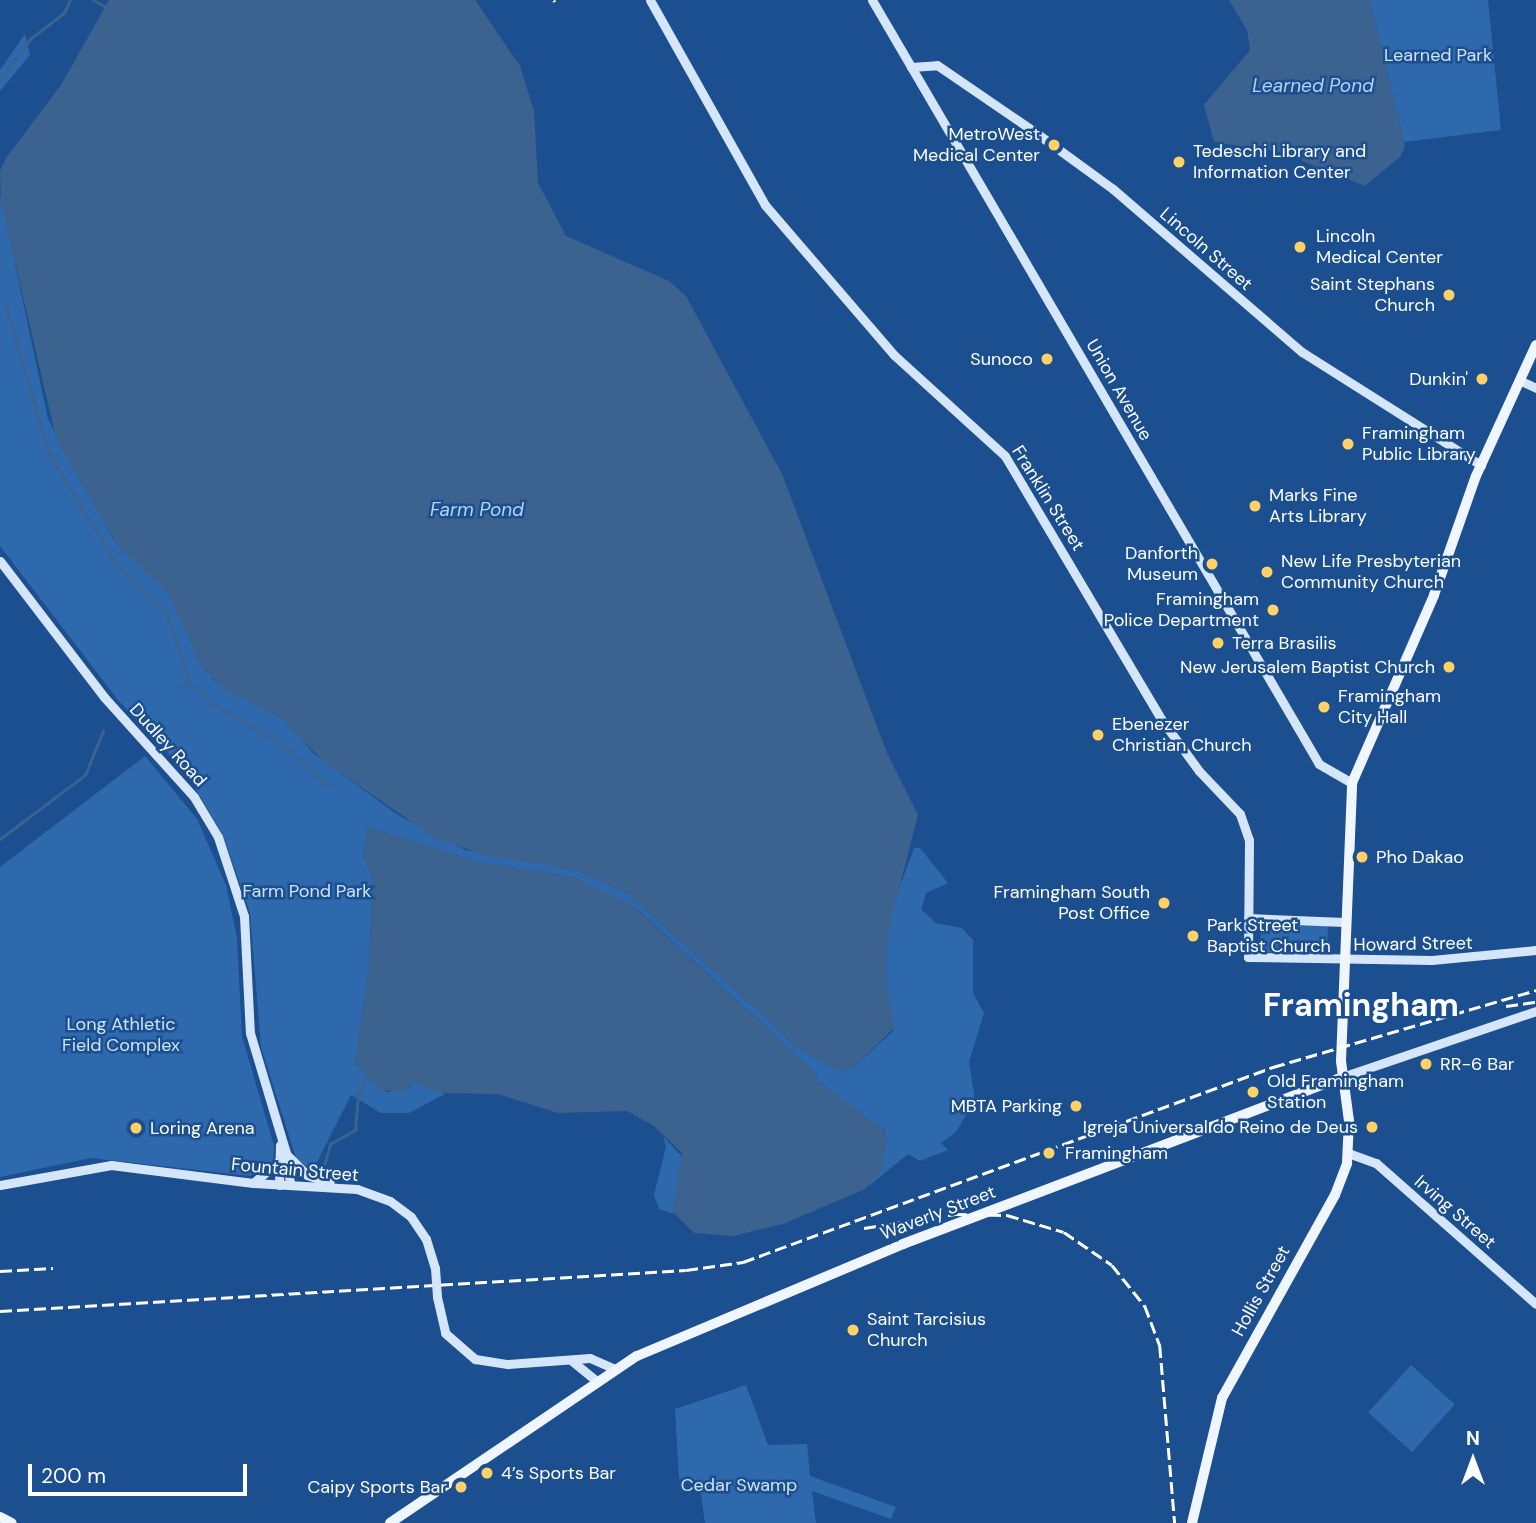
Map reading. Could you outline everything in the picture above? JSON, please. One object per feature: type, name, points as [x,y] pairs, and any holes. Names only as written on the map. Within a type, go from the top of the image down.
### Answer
[{"type":"main road","points":[[1352,783],[1434,595],[1481,465],[1536,345]]},
{"type":"main road","name":"Hollis Street","points":[[1192,1523],[1222,1398],[1338,1191],[1348,1153],[1342,1077],[1343,961],[1352,783]]},
{"type":"main road","name":"Waverly Street","points":[[390,1523],[615,1369],[902,1244],[1342,1077]]},
{"type":"main road","points":[[0,1517],[12,1523]]},
{"type":"street","name":"Franklin Street","points":[[650,0],[765,205],[894,355],[1011,464],[1161,719],[1193,764],[1240,814],[1249,840],[1248,957]]},
{"type":"street","name":"Union Avenue","points":[[872,0],[1319,764],[1352,783]]},
{"type":"street","name":"Lincoln Street","points":[[911,67],[937,65],[1032,130],[1113,189],[1302,352],[1481,465]]},
{"type":"street","points":[[1519,380],[1536,388]]},
{"type":"street","name":"Dudley Road","points":[[0,561],[104,698],[194,797],[218,837],[244,916],[250,1033],[290,1185]]},
{"type":"street","points":[[1248,918],[1344,922]]},
{"type":"street","name":"Howard Street","points":[[1248,957],[1343,961],[1500,957],[1536,950]]},
{"type":"street","name":"Waverly Street","points":[[1342,1077],[1536,1011]]},
{"type":"street","name":"Irving Street","points":[[1348,1153],[1376,1163],[1536,1304]]},
{"type":"street","points":[[253,1183],[272,1172],[283,1155],[307,1175],[345,1187]]},
{"type":"street","name":"Dudley Road","points":[[279,1185],[283,1155]]},
{"type":"street","name":"Fountain Street","points":[[0,1185],[111,1165],[253,1183],[345,1187],[374,1194],[405,1211],[426,1239],[435,1268],[437,1297],[445,1333],[475,1359],[508,1364],[566,1359],[597,1360],[615,1369]]},
{"type":"street","points":[[566,1359],[585,1366],[597,1381]]},
{"type":"green space","name":"Learned Park","points":[[1370,0],[1488,0],[1501,130],[1404,142]]},
{"type":"green space","points":[[25,34],[30,55],[0,91],[0,70]]},
{"type":"green space","name":"Farm Pond Park","points":[[0,194],[48,419],[112,537],[168,593],[213,680],[285,721],[314,754],[398,815],[465,850],[575,870],[626,892],[802,1051],[838,1070],[854,1067],[893,1031],[886,981],[887,936],[893,905],[914,848],[920,848],[948,883],[926,893],[921,909],[936,923],[962,928],[973,940],[973,993],[984,1013],[969,1062],[975,1100],[956,1132],[941,1143],[948,1150],[920,1161],[908,1154],[869,1186],[886,1147],[884,1130],[817,1081],[816,1073],[637,909],[573,877],[475,861],[368,827],[363,854],[373,879],[369,966],[355,1064],[387,1092],[406,1090],[414,1082],[445,1094],[409,1113],[381,1113],[351,1095],[312,1172],[296,1158],[261,1047],[250,913],[223,835],[185,771],[118,700],[0,546]]},
{"type":"green space","name":"Long Athletic Field Complex","points":[[145,756],[197,819],[226,885],[237,938],[242,1036],[274,1146],[273,1164],[250,1176],[91,1158],[0,1177],[0,867]]},
{"type":"green space","points":[[1263,923],[1328,926],[1327,954],[1263,952],[1258,949]]},
{"type":"green space","points":[[663,1136],[683,1158],[674,1214],[659,1209],[654,1195],[666,1147]]},
{"type":"green space","points":[[1411,1365],[1455,1404],[1412,1452],[1368,1413]]},
{"type":"green space","name":"Cedar Swamp","points":[[746,1385],[768,1445],[807,1444],[810,1476],[896,1507],[891,1519],[812,1491],[816,1523],[705,1523],[699,1481],[679,1479],[675,1409]]},
{"type":"water","name":"Farm Pond","points":[[109,0],[475,0],[520,66],[534,111],[538,183],[566,236],[669,281],[686,296],[782,474],[887,753],[918,815],[887,936],[886,981],[895,1027],[852,1069],[840,1071],[802,1051],[626,892],[575,870],[484,855],[435,838],[323,761],[279,717],[223,689],[200,665],[168,593],[118,546],[57,442],[1,203],[0,171],[6,158],[61,85]]},
{"type":"water","name":"Learned Pond","points":[[1229,0],[1370,0],[1405,146],[1400,157],[1365,186],[1280,152],[1214,142],[1204,105],[1250,50],[1247,30]]},
{"type":"water","points":[[368,827],[475,861],[573,877],[631,904],[816,1073],[817,1081],[882,1128],[887,1141],[880,1172],[865,1189],[783,1224],[733,1236],[694,1233],[672,1211],[682,1153],[654,1126],[627,1111],[558,1113],[498,1094],[437,1093],[414,1082],[403,1092],[380,1090],[355,1063],[369,966],[373,879],[363,854]]},
{"type":"waterway","points":[[0,79],[30,39],[64,13],[70,0]]},
{"type":"waterway","points":[[93,0],[107,7]]},
{"type":"waterway","points":[[5,301],[49,453],[116,563],[167,613],[190,683],[213,704],[282,744],[330,787]]},
{"type":"waterway","points":[[180,688],[189,683]]},
{"type":"waterway","points":[[0,839],[85,775],[103,731]]},
{"type":"waterway","points":[[323,1169],[330,1144],[355,1130],[358,1094],[365,1078]]},
{"type":"railway","points":[[0,1311],[686,1270],[743,1262],[1273,1067],[1536,990]]},
{"type":"railway","points":[[1506,1006],[1536,1002]]},
{"type":"railway","points":[[864,1228],[955,1214],[1007,1215],[1064,1232],[1112,1265],[1145,1306],[1160,1346],[1175,1523]]},
{"type":"railway","points":[[0,1271],[53,1268]]},
{"type":"place","name":"MetroWest Medical Center","points":[[1054,145]]},
{"type":"place","name":"Tedeschi Library and Information Center","points":[[1179,162]]},
{"type":"place","name":"Lincoln Medical Center","points":[[1300,247]]},
{"type":"place","name":"Saint Stephans Church","points":[[1449,295]]},
{"type":"place","name":"Sunoco","points":[[1047,359]]},
{"type":"place","name":"Dunkin'","points":[[1482,379]]},
{"type":"place","name":"Framingham Public Library","points":[[1348,444]]},
{"type":"place","name":"Marks Fine Arts Library","points":[[1255,506]]},
{"type":"place","name":"Danforth Museum","points":[[1212,564]]},
{"type":"place","name":"New Life Presbyterian Community Church","points":[[1267,572]]},
{"type":"place","name":"Framingham Police Department","points":[[1273,610]]},
{"type":"place","name":"Terra Brasilis","points":[[1218,643]]},
{"type":"place","name":"New Jerusalem Baptist Church","points":[[1449,667]]},
{"type":"place","name":"Framingham City Hall","points":[[1324,707]]},
{"type":"place","name":"Ebenezer Christian Church","points":[[1098,735]]},
{"type":"place","name":"Pho Dakao","points":[[1362,857]]},
{"type":"place","name":"Framingham South Post Office","points":[[1164,903]]},
{"type":"place","name":"Park Street Baptist Church","points":[[1193,936]]},
{"type":"place","name":"RR-6 Bar","points":[[1426,1064]]},
{"type":"place","name":"Old Framingham Station","points":[[1253,1092]]},
{"type":"place","name":"MBTA Parking","points":[[1076,1106]]},
{"type":"place","name":"Igreja Universal do Reino de Deus","points":[[1372,1127]]},
{"type":"place","name":"Loring Arena","points":[[136,1128]]},
{"type":"place","name":"Framingham","points":[[1049,1153]]},
{"type":"place","name":"Saint Tarcisius Church","points":[[853,1330]]},
{"type":"place","name":"4’s Sports Bar","points":[[487,1473]]},
{"type":"place","name":"Caipy Sports Bar","points":[[461,1487]]},
{"type":"district","name":"Framingham","points":[[1361,1005]]}]
